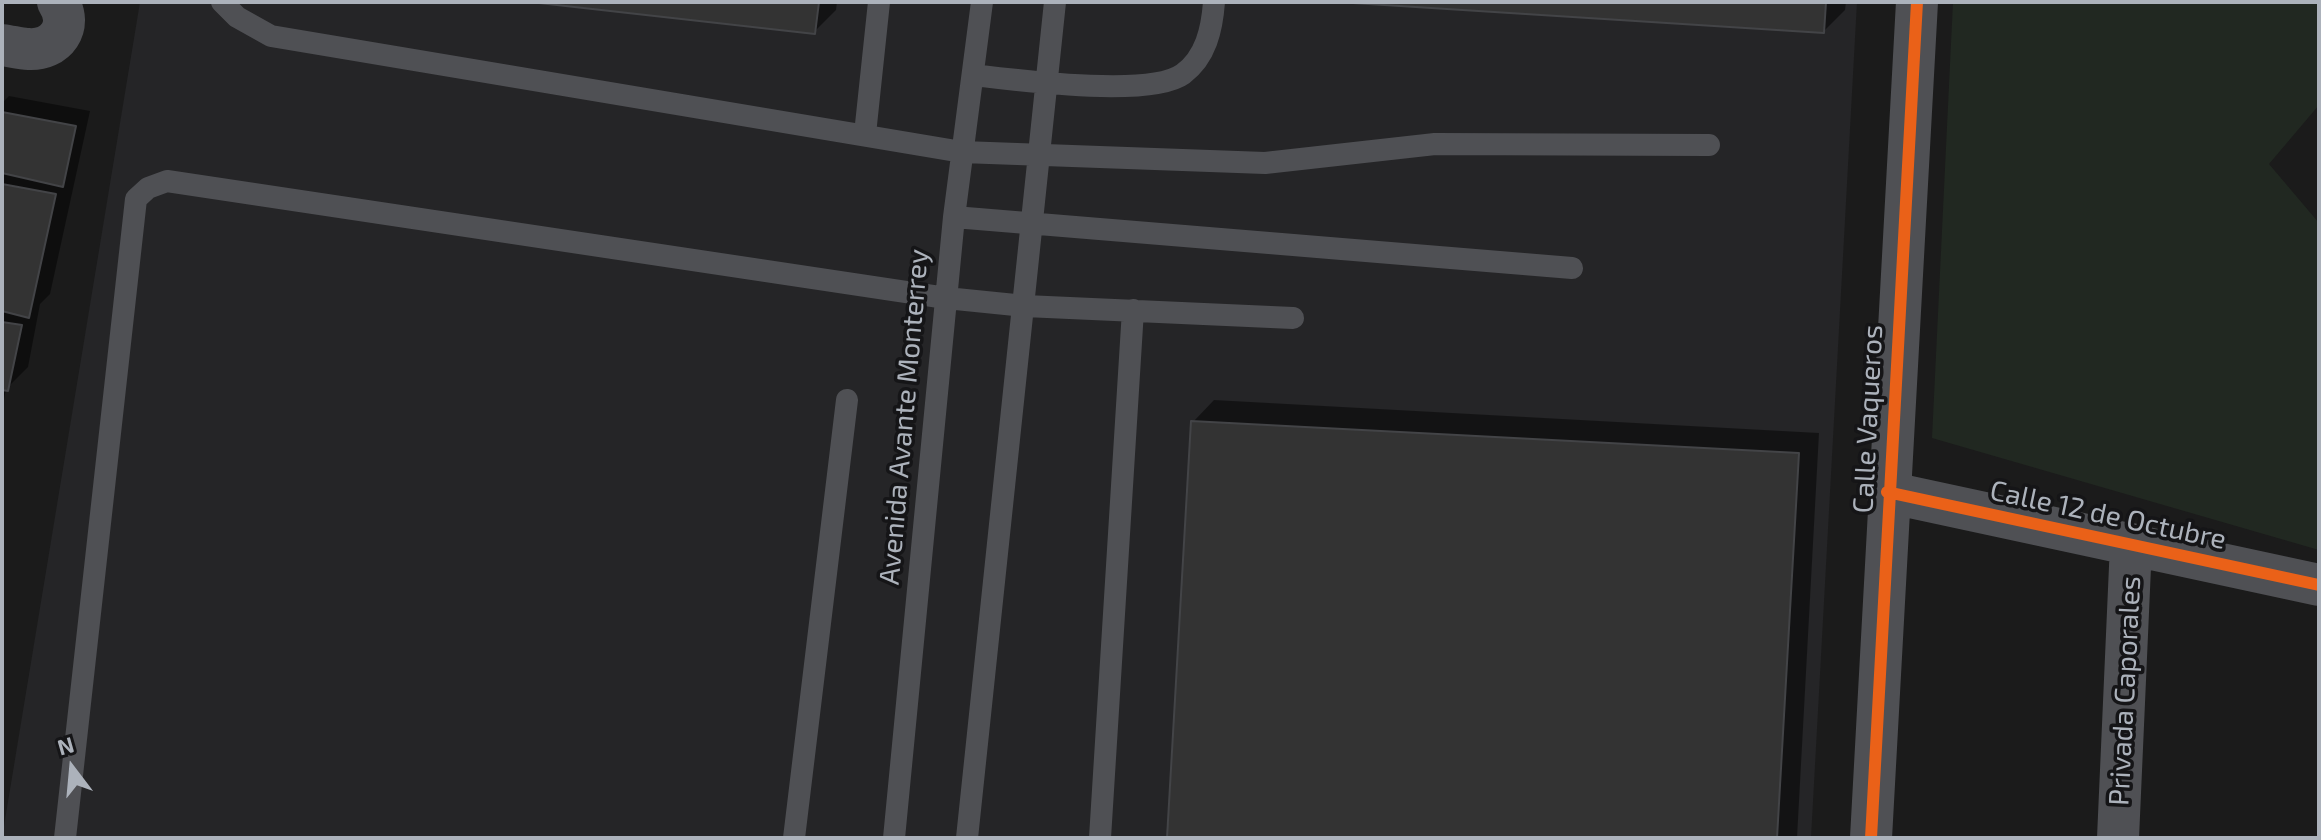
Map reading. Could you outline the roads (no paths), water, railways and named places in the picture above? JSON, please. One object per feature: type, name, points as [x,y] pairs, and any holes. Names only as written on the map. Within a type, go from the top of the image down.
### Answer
[{"type":"street","points":[[2,45],[31,50],[58,39],[65,28],[64,11],[58,2]]},
{"type":"street","name":"Calle Vaqueros","points":[[1871,838],[1887,492],[1917,2]]},
{"type":"street","name":"Calle 12 de Octubre","points":[[1887,492],[2319,585]]},
{"type":"street","name":"Privada Caporales","points":[[2118,838],[2131,544]]},
{"type":"lane","points":[[222,2],[237,17],[271,36],[962,152],[1265,163],[1435,144],[1709,145]]},
{"type":"lane","points":[[865,134],[879,2]]},
{"type":"lane","name":"Avenida Avante Monterrey","points":[[894,838],[954,217],[982,2]]},
{"type":"lane","points":[[967,838],[1055,2]]},
{"type":"lane","points":[[973,75],[1046,82],[1136,85],[1181,76],[1198,61],[1205,46],[1214,2]]},
{"type":"lane","points":[[65,838],[136,199],[148,188],[167,181],[946,298],[1025,306],[1293,318]]},
{"type":"lane","points":[[954,217],[1033,226],[1572,268]]},
{"type":"lane","points":[[1100,838],[1133,310]]},
{"type":"lane","points":[[794,838],[847,400]]}]
